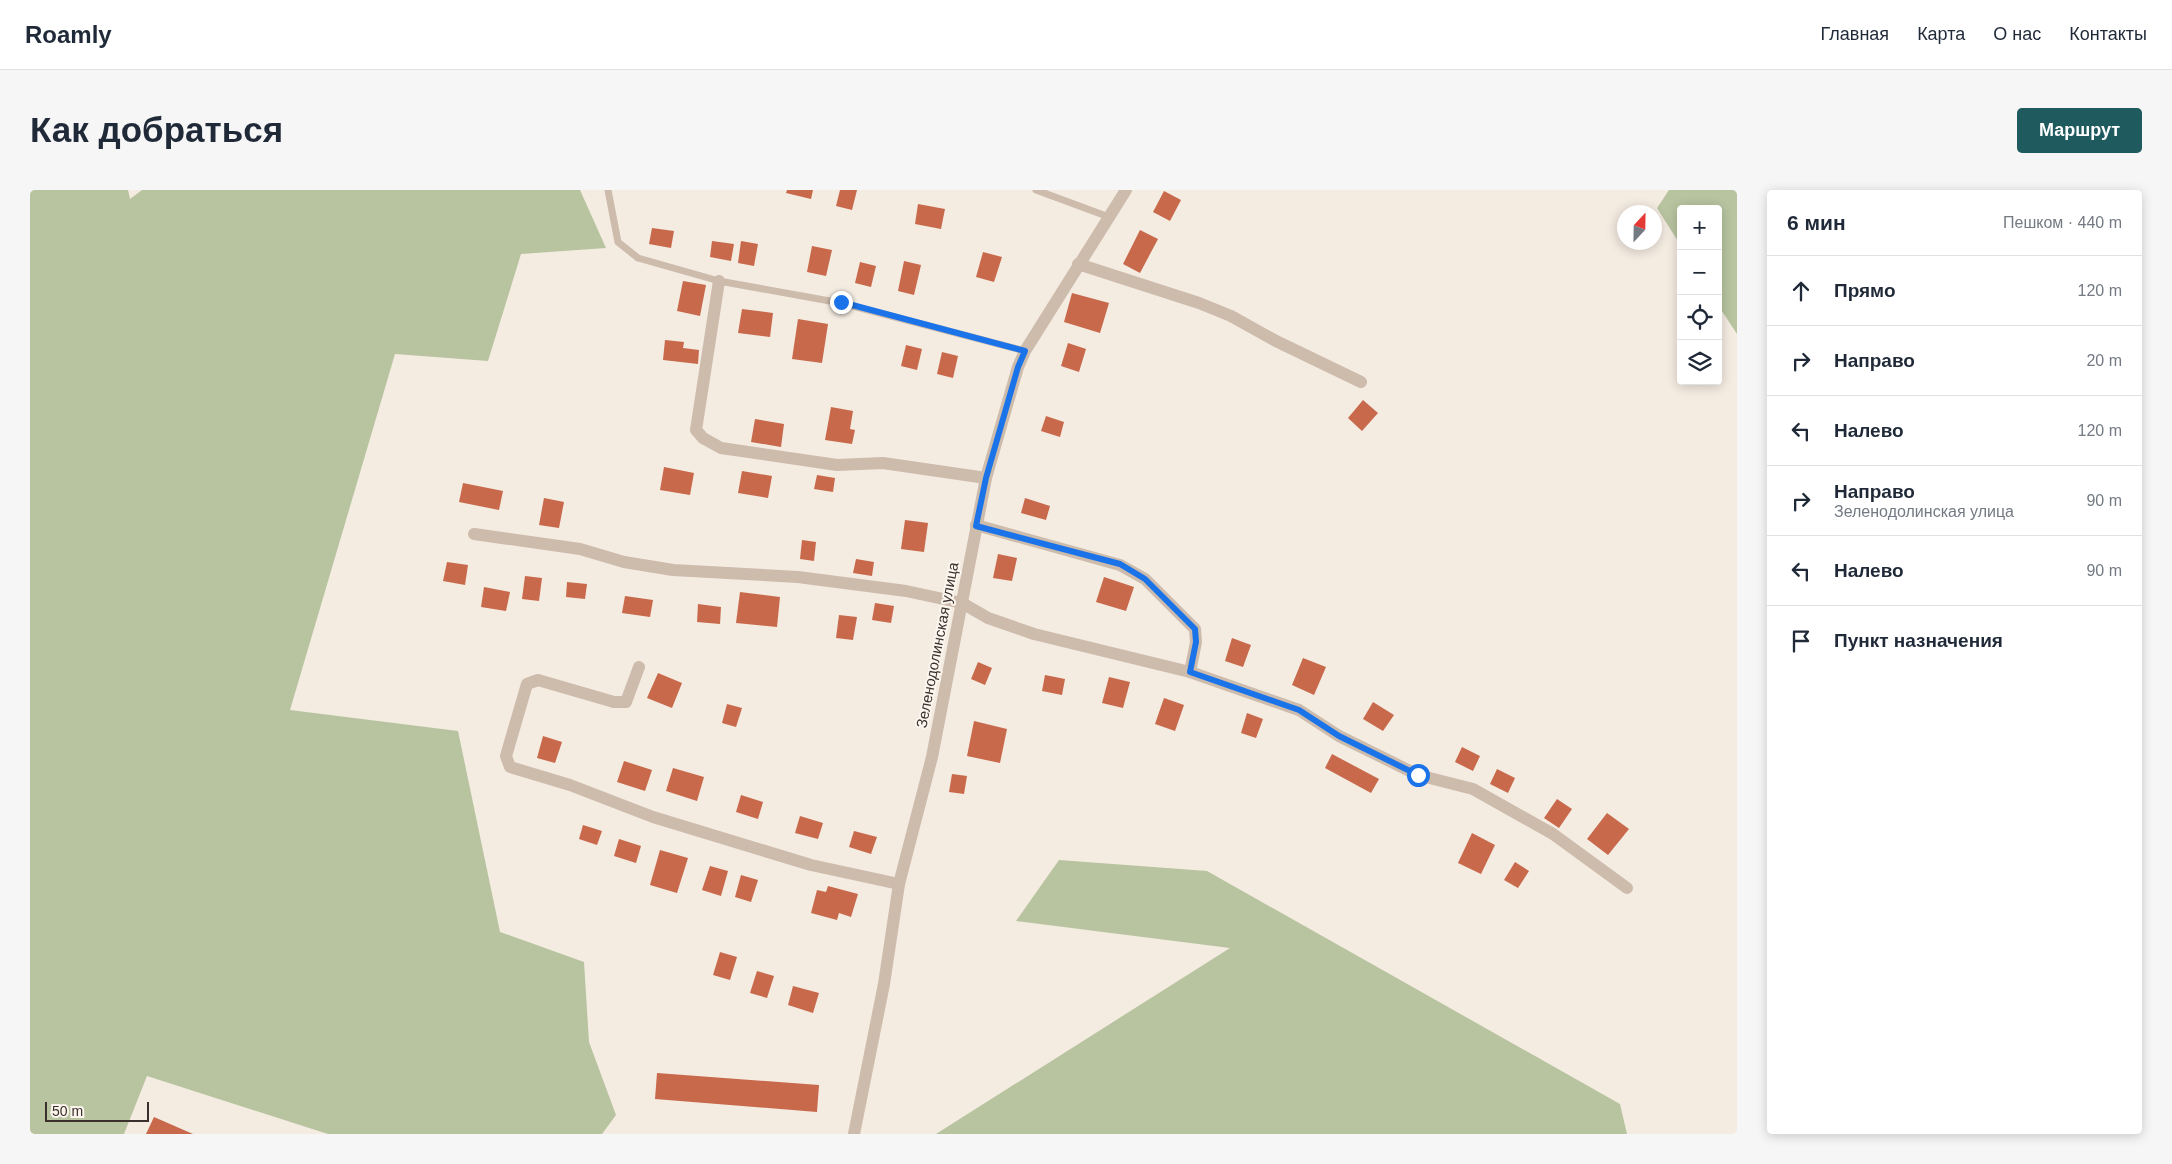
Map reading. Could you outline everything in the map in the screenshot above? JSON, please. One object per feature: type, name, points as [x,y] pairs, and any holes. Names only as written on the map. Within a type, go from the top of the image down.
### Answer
[{"type":"street","name":"Зеленодолинская улица","points":[[854,1134],[884,984],[899,884],[932,757],[986,478],[1018,367],[1025,351],[1126,190]]},
{"type":"street","points":[[1078,264],[1199,303],[1231,316],[1276,341],[1361,382]]},
{"type":"street","points":[[719,281],[696,430],[703,438],[721,448],[837,464],[884,463],[986,478]]},
{"type":"street","points":[[976,526],[1120,564],[1145,579],[1195,629],[1196,642],[1190,672]]},
{"type":"street","points":[[474,534],[580,549],[624,562],[672,570],[798,577],[906,592],[962,604],[988,618],[1034,634],[1190,672],[1299,710],[1339,736],[1418,775],[1473,789],[1553,834],[1627,888]]},
{"type":"street","points":[[639,667],[626,702],[614,702],[538,680],[527,684],[506,756],[510,767],[570,785],[653,817],[802,862],[899,884]]},
{"type":"lane","points":[[608,190],[618,242],[638,258],[719,281],[841,302],[1025,351]]},
{"type":"lane","points":[[1036,190],[1109,217]]},
{"type":"green space","points":[[30,190],[128,190],[130,199],[142,190],[580,190],[606,248],[521,254],[488,361],[395,354],[290,710],[458,731],[500,932],[584,962],[589,1042],[616,1115],[602,1134],[328,1134],[147,1076],[124,1134],[30,1134]]},
{"type":"green space","points":[[1669,190],[1737,190],[1737,334],[1722,311],[1722,205],[1677,205],[1677,240],[1662,216],[1662,205],[1659,205]]},
{"type":"green space","points":[[1059,860],[1207,871],[1620,1104],[1627,1134],[936,1134],[1230,948],[1016,921]]},
{"type":"building","points":[[787,190],[813,190],[811,199],[786,193]]},
{"type":"building","points":[[840,190],[857,190],[852,210],[836,206]]},
{"type":"building","points":[[1164,191],[1181,200],[1170,221],[1153,212]]},
{"type":"building","points":[[918,204],[945,209],[941,229],[915,224]]},
{"type":"building","points":[[652,228],[674,231],[671,248],[649,244]]},
{"type":"building","points":[[1140,230],[1158,239],[1140,273],[1123,264]]},
{"type":"building","points":[[712,241],[734,244],[731,261],[710,257]]},
{"type":"building","points":[[741,241],[758,244],[754,266],[738,263]]},
{"type":"building","points":[[812,246],[832,250],[826,276],[807,272]]},
{"type":"building","points":[[983,252],[1002,257],[994,282],[976,277]]},
{"type":"building","points":[[904,261],[921,265],[914,295],[898,291]]},
{"type":"building","points":[[860,262],[876,266],[871,287],[855,283]]},
{"type":"building","points":[[683,281],[706,285],[700,316],[677,311]]},
{"type":"building","points":[[1072,293],[1109,303],[1100,333],[1064,322]]},
{"type":"building","points":[[742,309],[773,313],[770,337],[738,333]]},
{"type":"building","points":[[798,319],[828,324],[822,363],[792,359]]},
{"type":"building","points":[[665,340],[684,342],[683,348],[699,350],[698,364],[663,360]]},
{"type":"building","points":[[1068,343],[1086,349],[1079,372],[1061,366]]},
{"type":"building","points":[[906,345],[922,349],[917,370],[901,366]]},
{"type":"building","points":[[942,352],[958,356],[953,378],[937,374]]},
{"type":"building","points":[[1363,400],[1378,413],[1362,431],[1348,418]]},
{"type":"building","points":[[831,407],[853,411],[850,429],[855,430],[852,444],[825,440]]},
{"type":"building","points":[[1046,416],[1064,422],[1060,437],[1041,431]]},
{"type":"building","points":[[755,419],[784,424],[781,447],[751,442]]},
{"type":"building","points":[[664,467],[694,473],[690,495],[660,490]]},
{"type":"building","points":[[742,471],[772,476],[768,498],[738,493]]},
{"type":"building","points":[[817,475],[835,478],[833,492],[814,489]]},
{"type":"building","points":[[463,483],[503,491],[499,510],[459,502]]},
{"type":"building","points":[[544,498],[564,502],[559,528],[539,525]]},
{"type":"building","points":[[1025,498],[1050,506],[1046,520],[1021,513]]},
{"type":"building","points":[[905,520],[928,523],[924,552],[901,549]]},
{"type":"building","points":[[802,540],[816,542],[814,561],[800,559]]},
{"type":"building","points":[[998,554],[1017,558],[1012,581],[993,578]]},
{"type":"building","points":[[856,559],[874,562],[872,576],[853,573]]},
{"type":"building","points":[[447,562],[468,565],[465,585],[443,581]]},
{"type":"building","points":[[525,576],[542,578],[539,601],[522,599]]},
{"type":"building","points":[[1104,577],[1134,587],[1126,611],[1096,602]]},
{"type":"building","points":[[567,582],[587,584],[585,599],[566,597]]},
{"type":"building","points":[[484,587],[510,592],[506,611],[481,607]]},
{"type":"building","points":[[740,592],[780,597],[777,627],[736,623]]},
{"type":"building","points":[[625,596],[653,600],[650,617],[622,613]]},
{"type":"building","points":[[875,603],[894,606],[891,623],[872,620]]},
{"type":"building","points":[[698,604],[721,607],[720,624],[697,622]]},
{"type":"building","points":[[839,615],[857,617],[853,640],[836,638]]},
{"type":"building","points":[[1232,638],[1251,645],[1243,667],[1225,661]]},
{"type":"building","points":[[1303,658],[1326,667],[1314,695],[1292,685]]},
{"type":"building","points":[[978,662],[992,668],[985,685],[971,679]]},
{"type":"building","points":[[658,673],[682,683],[672,708],[647,698]]},
{"type":"building","points":[[1045,675],[1065,679],[1062,695],[1042,691]]},
{"type":"building","points":[[1109,677],[1130,682],[1123,708],[1102,703]]},
{"type":"building","points":[[1164,698],[1184,705],[1175,731],[1155,724]]},
{"type":"building","points":[[1373,702],[1394,715],[1383,731],[1363,719]]},
{"type":"building","points":[[727,704],[742,708],[736,727],[722,723]]},
{"type":"building","points":[[1247,713],[1263,719],[1256,738],[1241,733]]},
{"type":"building","points":[[974,721],[1007,729],[1000,763],[967,756]]},
{"type":"building","points":[[543,736],[562,742],[555,763],[537,758]]},
{"type":"building","points":[[1462,747],[1480,756],[1473,771],[1455,762]]},
{"type":"building","points":[[1332,754],[1379,779],[1371,793],[1325,768]]},
{"type":"building","points":[[624,761],[652,770],[645,791],[617,782]]},
{"type":"building","points":[[673,768],[704,777],[697,801],[666,791]]},
{"type":"building","points":[[1497,769],[1515,778],[1508,793],[1490,784]]},
{"type":"building","points":[[952,774],[967,776],[964,794],[949,792]]},
{"type":"building","points":[[741,795],[763,802],[758,819],[736,812]]},
{"type":"building","points":[[1557,799],[1572,809],[1559,828],[1544,818]]},
{"type":"building","points":[[1607,813],[1629,829],[1608,855],[1587,839]]},
{"type":"building","points":[[800,816],[823,823],[818,839],[795,833]]},
{"type":"building","points":[[583,825],[602,831],[597,845],[579,839]]},
{"type":"building","points":[[854,831],[877,837],[871,854],[849,847]]},
{"type":"building","points":[[1472,833],[1495,845],[1481,874],[1458,863]]},
{"type":"building","points":[[619,839],[641,846],[636,863],[614,856]]},
{"type":"building","points":[[660,850],[688,858],[677,893],[650,885]]},
{"type":"building","points":[[1515,862],[1529,871],[1518,888],[1504,880]]},
{"type":"building","points":[[710,866],[728,871],[721,896],[702,890]]},
{"type":"building","points":[[741,875],[758,880],[751,902],[735,897]]},
{"type":"building","points":[[828,886],[858,894],[851,917],[839,913],[837,920],[811,913],[817,890],[826,892]]},
{"type":"building","points":[[720,952],[737,957],[730,980],[713,975]]},
{"type":"building","points":[[757,971],[774,976],[767,998],[750,993]]},
{"type":"building","points":[[793,986],[819,993],[813,1013],[788,1005]]},
{"type":"building","points":[[657,1073],[819,1085],[817,1112],[655,1099]]},
{"type":"building","points":[[154,1117],[193,1134],[146,1134]]},
{"type":"route","points":[[841,302],[1025,351],[1018,367],[986,478],[976,526],[1120,564],[1145,579],[1195,629],[1196,642],[1190,672],[1299,710],[1311,716],[1339,736],[1418,775]]}]
